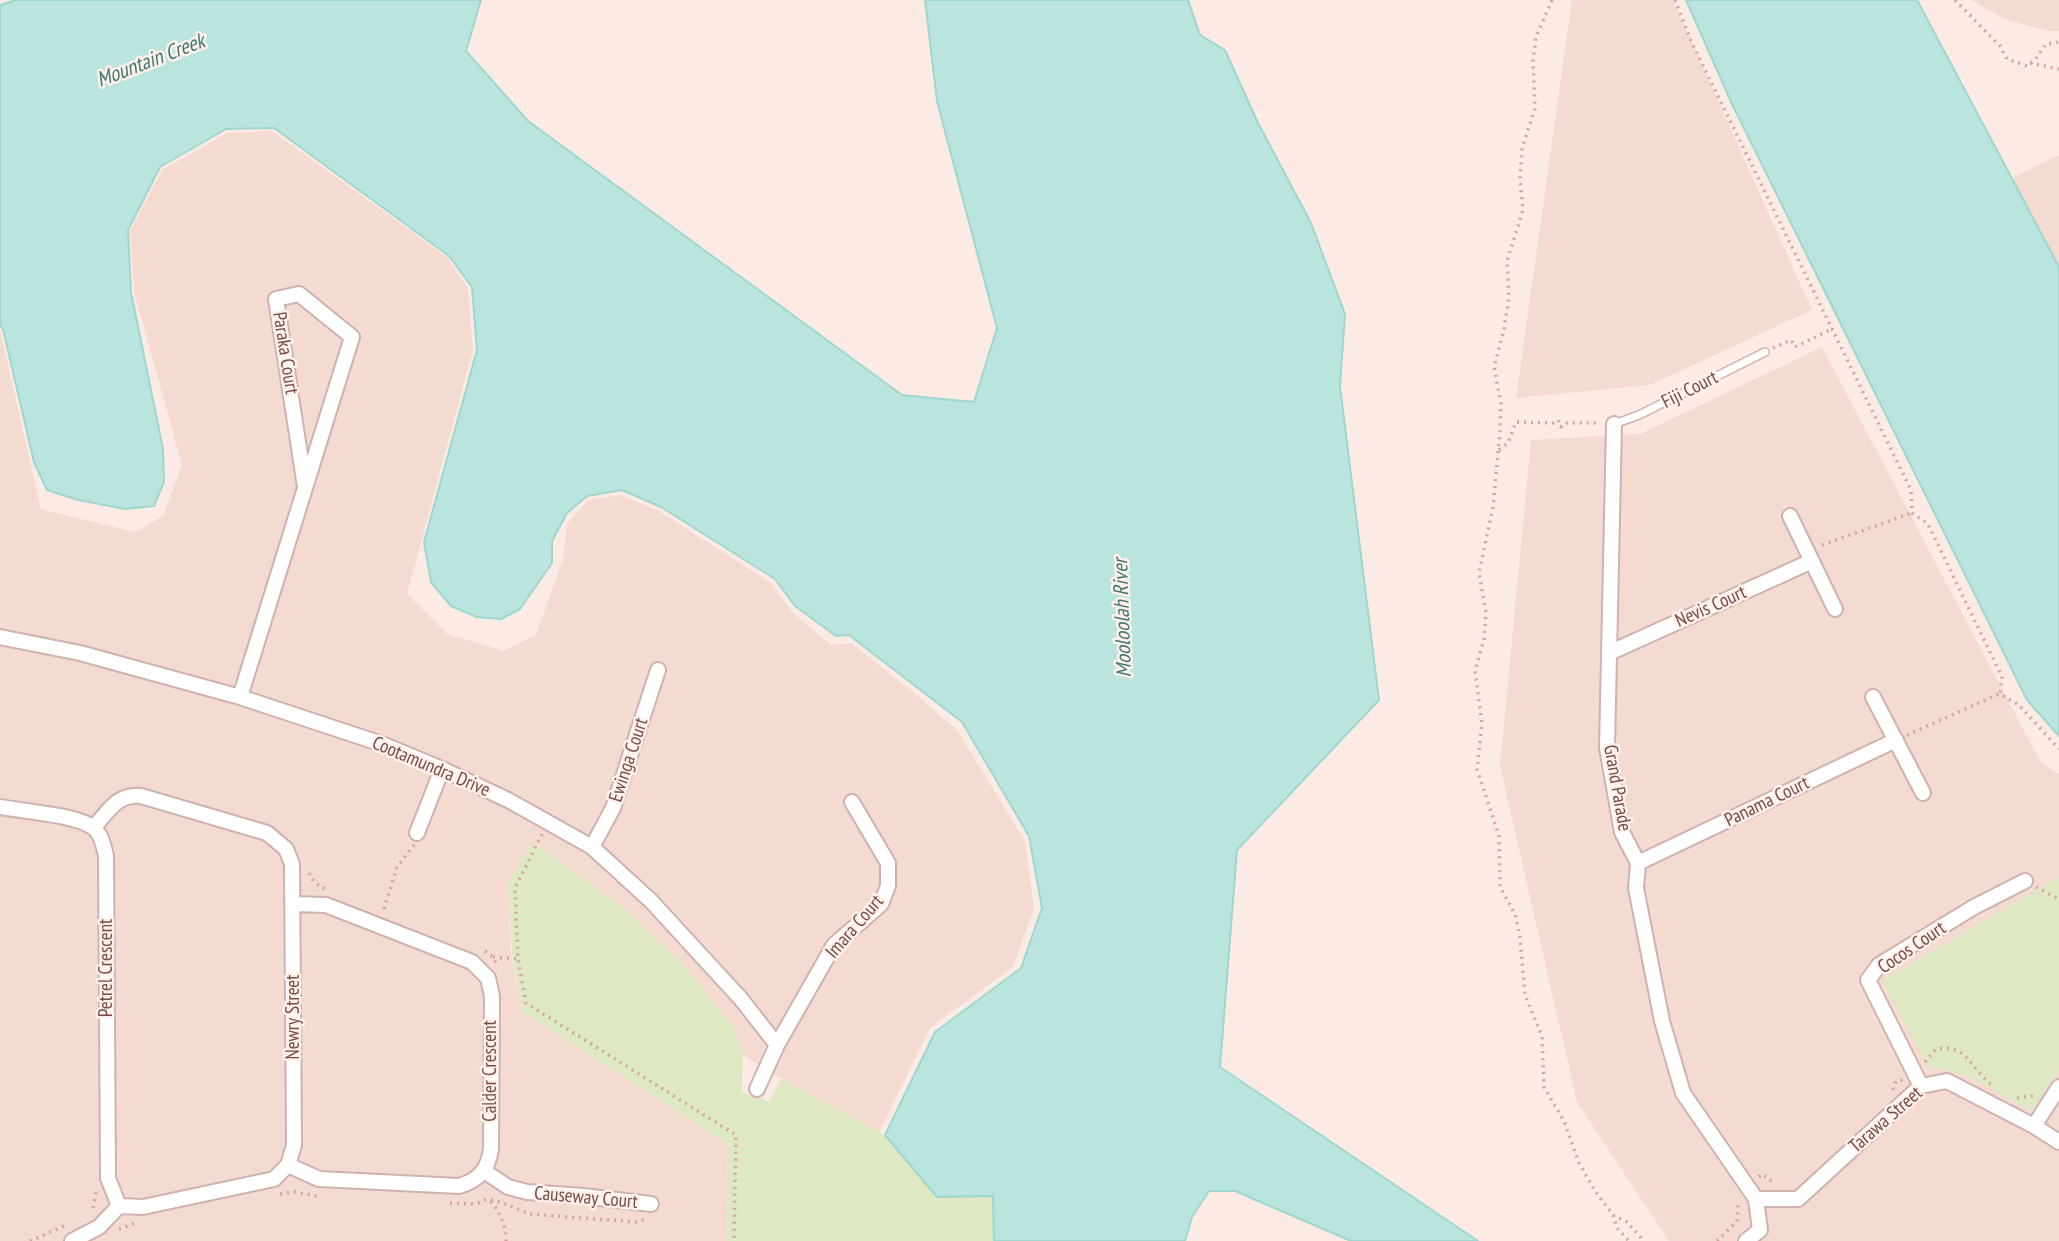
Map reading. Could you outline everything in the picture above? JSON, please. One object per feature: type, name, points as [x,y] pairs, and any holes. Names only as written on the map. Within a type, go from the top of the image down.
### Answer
[{"type":"street","name":"Paraka Court","points":[[240,697],[352,337],[299,294],[276,299],[305,486]]},
{"type":"street","name":"Grand Parade","points":[[1614,424],[1607,748],[1622,832],[1638,863],[1636,888],[1662,1021],[1684,1093],[1756,1199]]},
{"type":"street","points":[[1790,516],[1835,609]]},
{"type":"street","name":"Nevis Court","points":[[1609,653],[1809,556]]},
{"type":"street","name":"Cootamundra Drive","points":[[0,637],[80,653],[240,697],[370,740],[442,769],[508,800],[592,847],[651,901],[741,999],[777,1045]]},
{"type":"street","name":"Ewinga Court","points":[[592,847],[613,808],[658,670]]},
{"type":"street","points":[[1873,697],[1923,793]]},
{"type":"street","name":"Panama Court","points":[[1638,863],[1896,740]]},
{"type":"street","points":[[417,833],[442,769]]},
{"type":"street","name":"Newry Street","points":[[94,827],[118,800],[129,795],[141,796],[267,833],[286,849],[292,864],[293,904],[294,1145],[288,1165]]},
{"type":"street","name":"Imara Court","points":[[757,1089],[777,1045],[834,945],[881,904],[888,886],[888,863],[852,802]]},
{"type":"street","points":[[0,807],[77,820],[94,827]]},
{"type":"street","name":"Petrel Crescent","points":[[94,827],[106,856],[107,1165],[108,1178],[120,1206]]},
{"type":"street","name":"Cocos Court","points":[[1921,1086],[1868,980],[1879,965],[1974,907],[2025,881]]},
{"type":"street","name":"Calder Crescent","points":[[293,904],[326,905],[472,962],[488,978],[492,996],[491,1149],[490,1160],[484,1171]]},
{"type":"street","name":"Tarawa Street","points":[[1756,1199],[1798,1199],[1921,1086],[1947,1081],[2059,1142]]},
{"type":"street","points":[[2034,1126],[2059,1087]]},
{"type":"street","points":[[72,1241],[99,1227],[120,1206],[143,1207],[274,1179],[288,1165],[319,1180],[459,1186],[473,1181],[484,1171]]},
{"type":"street","name":"Causeway Court","points":[[484,1171],[497,1180],[527,1192],[651,1204]]},
{"type":"street","points":[[1746,1241],[1760,1230],[1756,1199]]},
{"type":"lane","name":"Fiji Court","points":[[1614,424],[1639,415],[1765,352]]},
{"type":"path","points":[[1552,0],[1536,37],[1533,61],[1535,108],[1522,148],[1520,179],[1523,210],[1507,261],[1509,298],[1494,367],[1502,404],[1493,507],[1479,572],[1486,613],[1475,671],[1482,724],[1477,769],[1499,836],[1500,887],[1515,914],[1520,937],[1525,995],[1542,1036],[1544,1087],[1564,1121],[1579,1163],[1613,1215],[1617,1227],[1629,1241]]},
{"type":"path","points":[[1675,0],[1692,43],[1911,490],[1912,513]]},
{"type":"path","points":[[1955,0],[2000,46],[2007,59],[2027,66],[2046,44],[2059,42]]},
{"type":"path","points":[[2031,63],[2059,69]]},
{"type":"path","points":[[1765,352],[1791,340],[1795,347],[1832,329]]},
{"type":"path","points":[[1499,450],[1508,443],[1516,422],[1553,423],[1558,420],[1561,427],[1564,423],[1614,424]]},
{"type":"path","points":[[1809,556],[1912,513]]},
{"type":"path","points":[[1912,513],[1928,524],[2002,677],[2000,694]]},
{"type":"path","points":[[1896,740],[2000,694]]},
{"type":"path","points":[[2000,694],[2019,705],[2059,749]]},
{"type":"path","points":[[548,822],[515,888],[518,959],[526,1003],[736,1135],[734,1241]]},
{"type":"path","points":[[373,905],[384,909],[397,867],[413,850],[417,833]]},
{"type":"path","points":[[308,868],[314,883],[334,891]]},
{"type":"path","points":[[2025,881],[2059,899]]},
{"type":"path","points":[[474,946],[492,957],[498,966]]},
{"type":"path","points":[[492,957],[518,959]]},
{"type":"path","points":[[489,1200],[497,1180]]},
{"type":"path","points":[[89,1214],[94,1208],[96,1191]]},
{"type":"path","points":[[270,1196],[294,1192],[326,1196]]},
{"type":"path","points":[[489,1200],[501,1215],[506,1229],[506,1241]]},
{"type":"path","points":[[443,1202],[476,1204],[489,1200],[530,1214],[635,1222],[651,1215],[651,1204]]},
{"type":"path","points":[[1613,1215],[1627,1222],[1644,1241]]},
{"type":"path","points":[[30,1241],[72,1222]]},
{"type":"shaded area","points":[[1572,0],[1673,0],[1812,310],[1650,385],[1516,398]]},
{"type":"shaded area","points":[[1971,0],[2059,0],[2059,31],[2007,20]]},
{"type":"shaded area","points":[[272,131],[447,257],[468,288],[473,350],[407,594],[447,634],[504,651],[536,635],[563,559],[567,524],[588,500],[620,495],[657,510],[771,583],[792,612],[831,645],[851,643],[920,698],[957,730],[1025,841],[1034,908],[1013,967],[930,1028],[879,1133],[743,1055],[733,1027],[532,843],[508,884],[511,953],[523,1012],[728,1144],[727,1241],[0,1241],[0,330],[41,509],[135,532],[163,516],[182,465],[134,292],[130,231],[162,170],[227,133]]},
{"type":"shaded area","points":[[2059,155],[2059,267],[2012,178]]},
{"type":"shaded area","points":[[1822,347],[2040,761],[2059,774],[2059,1241],[1669,1241],[1577,1102],[1500,766],[1531,440],[1640,434]]},
{"type":"green space","points":[[532,842],[621,906],[684,966],[733,1027],[743,1055],[742,1092],[769,1102],[781,1079],[885,1135],[937,1197],[993,1195],[994,1241],[727,1241],[728,1144],[523,1012],[512,953],[508,884]]},
{"type":"green space","points":[[2059,877],[2059,1070],[2031,1111],[1971,1077],[1928,1066],[1882,981]]},
{"type":"water","points":[[16,0],[481,0],[466,51],[528,121],[902,395],[974,402],[997,328],[937,101],[925,0],[1188,0],[1200,35],[1225,50],[1258,123],[1311,223],[1345,314],[1340,386],[1379,700],[1237,850],[1220,1067],[1478,1241],[1351,1241],[1235,1191],[1209,1191],[1192,1217],[1185,1241],[994,1241],[993,1196],[937,1197],[885,1135],[935,1032],[1021,968],[1042,908],[1029,836],[962,722],[849,635],[836,636],[795,606],[775,579],[661,507],[622,490],[587,496],[567,513],[552,541],[552,563],[520,609],[501,619],[477,617],[451,606],[431,582],[424,542],[477,350],[472,287],[449,256],[274,128],[226,129],[160,167],[128,230],[131,292],[163,449],[164,482],[154,506],[125,509],[78,500],[47,490],[34,462],[3,329],[0,326],[0,5]]},
{"type":"water","points":[[1686,0],[1917,0],[2059,267],[2059,736],[2027,700],[1732,104]]},
{"type":"water label","name":"Mountain Creek","points":[[151,61]]},
{"type":"water label","name":"Mooloolah River","points":[[1123,618]]}]
